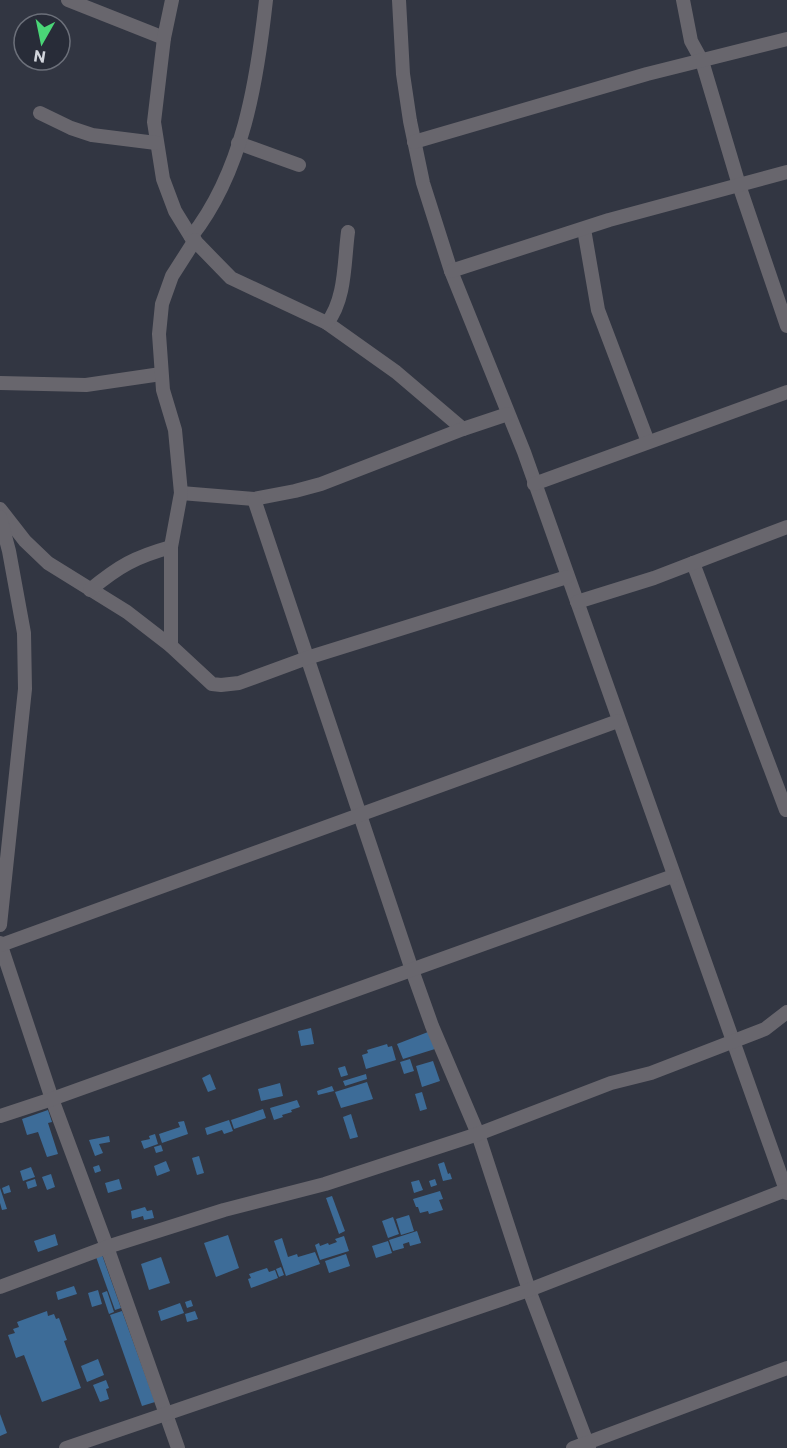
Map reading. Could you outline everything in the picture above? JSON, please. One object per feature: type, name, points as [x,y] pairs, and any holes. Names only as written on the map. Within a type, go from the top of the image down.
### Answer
[{"type":"street","points":[[68,0],[164,38]]},
{"type":"street","points":[[172,0],[164,38],[154,122],[163,179],[175,211],[193,239],[231,278],[327,323],[396,372],[464,429]]},
{"type":"street","points":[[171,646],[171,547],[181,493],[175,430],[163,390],[161,374],[159,334],[162,304],[172,276],[217,198],[238,143],[257,73],[266,0]]},
{"type":"street","points":[[66,1448],[529,1290],[787,1192],[524,452],[451,271],[423,183],[414,142],[403,74],[399,0]]},
{"type":"street","points":[[683,0],[691,41],[702,61],[739,185],[787,326]]},
{"type":"street","points":[[414,142],[647,74],[787,39]]},
{"type":"street","points":[[40,113],[92,135],[156,144]]},
{"type":"street","points":[[238,143],[299,165]]},
{"type":"street","points":[[451,271],[660,205],[787,172]]},
{"type":"street","points":[[584,229],[598,310],[648,442]]},
{"type":"street","points":[[327,323],[339,302],[348,232]]},
{"type":"street","points":[[0,383],[86,385],[161,374]]},
{"type":"street","points":[[534,484],[787,392]]},
{"type":"street","points":[[181,493],[254,499],[321,484],[508,414]]},
{"type":"street","points":[[254,499],[412,970],[432,1026],[478,1134],[583,1446],[787,1368]]},
{"type":"street","points":[[0,509],[25,541],[48,562],[112,602],[171,646],[212,684],[239,683],[307,658],[567,578]]},
{"type":"street","points":[[0,518],[24,633],[25,689],[0,925]]},
{"type":"street","points":[[577,602],[693,563],[787,527]]},
{"type":"street","points":[[5,544],[25,541]]},
{"type":"street","points":[[90,590],[119,566],[132,559],[171,547]]},
{"type":"street","points":[[693,563],[786,810]]},
{"type":"street","points":[[178,1448],[52,1099],[1,944],[618,721]]},
{"type":"street","points":[[0,1116],[673,876]]},
{"type":"street","points":[[0,1287],[107,1247],[224,1210],[325,1184],[478,1134],[611,1083],[651,1073],[765,1029],[787,1012]]},
{"type":"building","points":[[311,1028],[314,1044],[301,1046],[298,1031]]},
{"type":"building","points":[[428,1032],[435,1049],[403,1059],[397,1044]]},
{"type":"building","points":[[387,1044],[388,1047],[392,1046],[396,1060],[366,1069],[362,1055],[368,1053],[367,1050]]},
{"type":"building","points":[[410,1059],[414,1071],[404,1074],[400,1062]]},
{"type":"building","points":[[433,1061],[440,1081],[422,1087],[416,1066]]},
{"type":"building","points":[[345,1066],[348,1075],[341,1077],[338,1068]]},
{"type":"building","points":[[210,1074],[216,1089],[208,1092],[202,1078]]},
{"type":"building","points":[[366,1074],[367,1079],[345,1086],[343,1081]]},
{"type":"building","points":[[367,1082],[373,1099],[341,1108],[335,1092]]},
{"type":"building","points":[[280,1083],[283,1096],[261,1101],[258,1089]]},
{"type":"building","points":[[332,1086],[334,1091],[318,1095],[317,1091]]},
{"type":"building","points":[[422,1092],[427,1109],[420,1111],[415,1094]]},
{"type":"building","points":[[297,1100],[300,1107],[274,1120],[270,1108]]},
{"type":"building","points":[[263,1109],[266,1118],[234,1129],[231,1120]]},
{"type":"building","points":[[48,1110],[52,1122],[48,1123],[58,1154],[47,1157],[38,1132],[27,1135],[22,1119]]},
{"type":"building","points":[[351,1114],[358,1137],[350,1139],[343,1117]]},
{"type":"building","points":[[229,1120],[233,1131],[224,1134],[222,1130],[207,1135],[205,1128]]},
{"type":"building","points":[[184,1121],[188,1134],[162,1143],[159,1134],[180,1127],[178,1122]]},
{"type":"building","points":[[155,1134],[158,1144],[144,1149],[141,1141],[150,1139],[149,1136]]},
{"type":"building","points":[[109,1136],[110,1142],[99,1144],[103,1153],[95,1156],[89,1140]]},
{"type":"building","points":[[161,1145],[163,1151],[156,1153],[154,1147]]},
{"type":"building","points":[[199,1156],[204,1173],[197,1175],[192,1158]]},
{"type":"building","points":[[166,1161],[170,1171],[157,1176],[154,1166]]},
{"type":"building","points":[[444,1162],[452,1179],[443,1181],[438,1164]]},
{"type":"building","points":[[99,1165],[101,1171],[95,1173],[93,1167]]},
{"type":"building","points":[[31,1167],[35,1177],[23,1181],[20,1171]]},
{"type":"building","points":[[51,1174],[55,1187],[47,1190],[42,1177]]},
{"type":"building","points":[[35,1179],[37,1186],[28,1189],[26,1182]]},
{"type":"building","points":[[119,1179],[122,1189],[108,1193],[105,1183]]},
{"type":"building","points":[[435,1179],[437,1185],[431,1187],[429,1181]]},
{"type":"building","points":[[419,1180],[423,1190],[414,1193],[411,1182]]},
{"type":"building","points":[[9,1185],[11,1192],[4,1194],[2,1188]]},
{"type":"building","points":[[0,1188],[7,1209],[2,1210]]},
{"type":"building","points":[[440,1191],[443,1199],[439,1200],[443,1210],[429,1214],[428,1211],[420,1213],[413,1199]]},
{"type":"building","points":[[332,1196],[345,1231],[339,1234],[326,1198]]},
{"type":"building","points":[[145,1207],[147,1211],[152,1210],[154,1218],[144,1220],[143,1216],[132,1219],[131,1211]]},
{"type":"building","points":[[409,1215],[414,1231],[401,1235],[396,1219]]},
{"type":"building","points":[[393,1217],[399,1234],[388,1238],[382,1221]]},
{"type":"building","points":[[417,1231],[421,1243],[410,1246],[409,1242],[403,1244],[404,1248],[393,1251],[389,1240]]},
{"type":"building","points":[[55,1234],[58,1245],[38,1252],[34,1241]]},
{"type":"building","points":[[228,1235],[239,1268],[216,1277],[204,1243]]},
{"type":"building","points":[[344,1236],[349,1251],[320,1260],[315,1245],[328,1243],[329,1245],[337,1242],[335,1239]]},
{"type":"building","points":[[282,1238],[288,1257],[297,1254],[298,1257],[315,1252],[320,1264],[286,1276],[274,1241]]},
{"type":"building","points":[[388,1241],[392,1253],[376,1258],[372,1246]]},
{"type":"building","points":[[101,1252],[121,1308],[115,1310],[95,1254]]},
{"type":"building","points":[[346,1254],[350,1266],[329,1273],[325,1261]]},
{"type":"building","points":[[161,1257],[170,1283],[149,1290],[141,1264]]},
{"type":"building","points":[[281,1267],[284,1275],[279,1277],[276,1269]]},
{"type":"building","points":[[267,1268],[269,1272],[275,1270],[278,1278],[251,1288],[249,1274]]},
{"type":"building","points":[[74,1286],[77,1294],[58,1300],[56,1292]]},
{"type":"building","points":[[98,1290],[102,1304],[92,1307],[88,1293]]},
{"type":"building","points":[[107,1291],[114,1312],[109,1314],[102,1293]]},
{"type":"building","points":[[191,1300],[193,1306],[187,1308],[185,1302]]},
{"type":"building","points":[[180,1303],[184,1313],[161,1321],[158,1311]]},
{"type":"building","points":[[47,1311],[48,1316],[54,1314],[56,1319],[59,1318],[67,1340],[64,1341],[81,1388],[42,1402],[24,1355],[16,1358],[8,1335],[15,1333],[13,1329],[19,1327],[17,1322]]},
{"type":"building","points":[[122,1311],[155,1402],[142,1406],[110,1315]]},
{"type":"building","points":[[195,1311],[198,1319],[187,1322],[185,1314]]},
{"type":"building","points":[[98,1359],[104,1375],[87,1382],[81,1366]]},
{"type":"building","points":[[106,1380],[109,1399],[100,1402],[93,1385]]},
{"type":"building","points":[[0,1414],[7,1433],[0,1436]]}]
